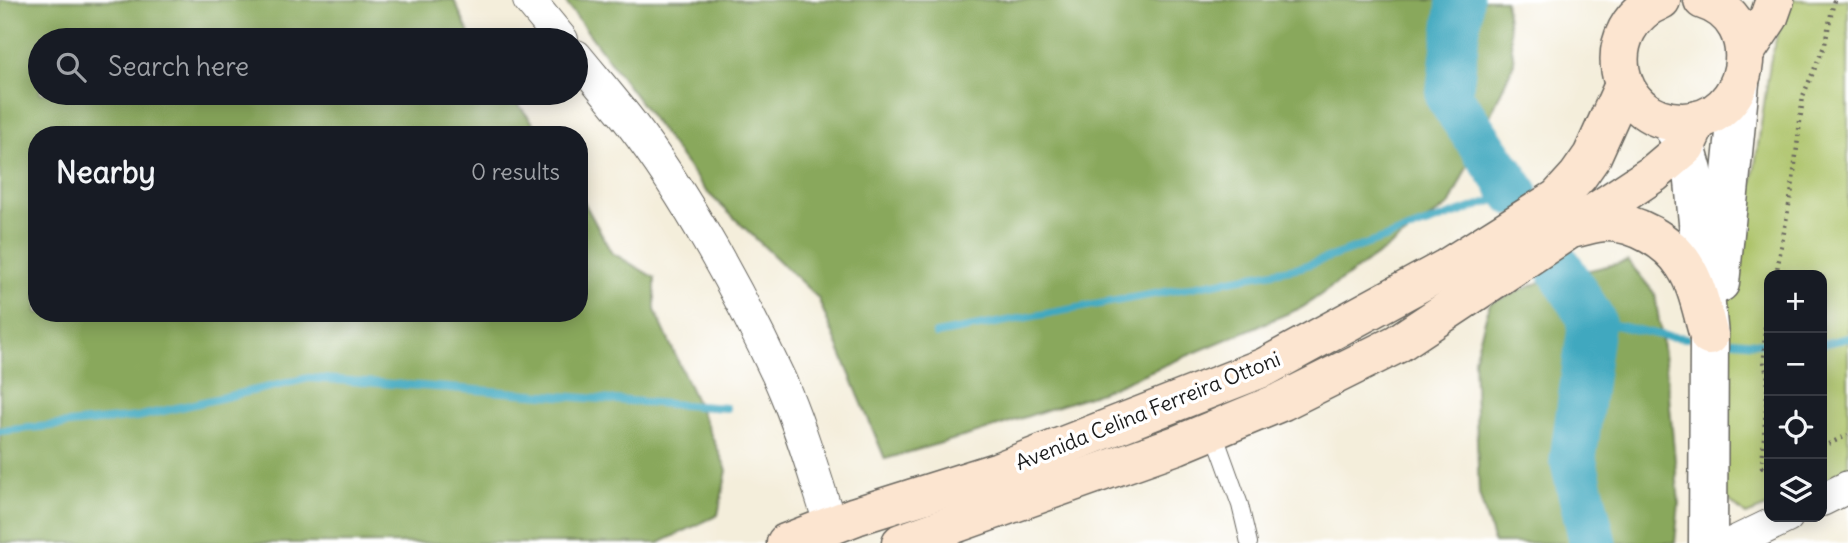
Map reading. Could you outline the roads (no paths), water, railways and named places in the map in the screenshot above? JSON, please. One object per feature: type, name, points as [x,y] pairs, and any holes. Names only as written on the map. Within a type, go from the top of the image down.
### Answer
[{"type":"main road","points":[[1661,0],[1648,5],[1634,17],[1624,32],[1619,50],[1619,67],[1624,85],[1635,101],[1650,113],[1684,129]]},
{"type":"main road","points":[[1703,0],[1727,15],[1740,32],[1743,68]]},
{"type":"main road","name":"Avenida Celina Ferreira Ottoni","points":[[901,543],[1213,430],[1283,401],[1397,344],[1653,174],[1684,129],[1716,112],[1731,99],[1775,0]]},
{"type":"main road","name":"Avenida Celina Ferreira Ottoni","points":[[786,543],[856,516],[999,471],[1265,367],[1445,269],[1558,198],[1592,156],[1624,85]]},
{"type":"main road","points":[[1573,228],[1606,222],[1628,225],[1671,249],[1684,264],[1693,282],[1709,336]]},
{"type":"street","points":[[529,0],[552,28]]},
{"type":"street","points":[[1709,336],[1724,251],[1743,68]]},
{"type":"street","points":[[588,72],[631,124],[665,173],[738,297],[781,382],[831,526]]},
{"type":"street","points":[[1684,129],[1693,171],[1709,336],[1708,543]]},
{"type":"street","points":[[1827,497],[1848,487]]},
{"type":"street","points":[[1733,543],[1777,522]]},
{"type":"lane","points":[[1213,430],[1240,505],[1248,543]]},
{"type":"waterway","points":[[1460,0],[1449,97],[1515,193]]},
{"type":"waterway","points":[[936,334],[1301,267],[1515,193]]},
{"type":"waterway","points":[[1559,267],[1592,320],[1573,459],[1593,543]]},
{"type":"waterway","points":[[1592,320],[1686,338]]},
{"type":"waterway","points":[[1827,343],[1848,338]]},
{"type":"waterway","points":[[1733,341],[1764,344]]},
{"type":"waterway","points":[[0,431],[137,417],[309,378],[726,408]]}]
